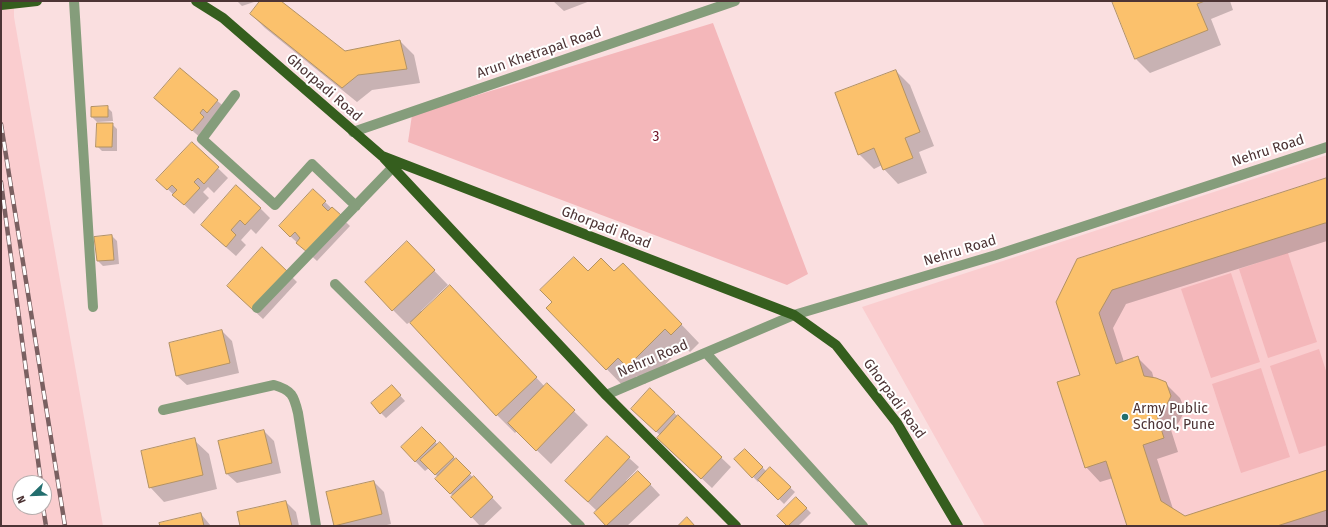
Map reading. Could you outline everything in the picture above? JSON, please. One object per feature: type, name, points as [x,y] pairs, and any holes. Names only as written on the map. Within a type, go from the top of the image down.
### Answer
[{"type":"main road","points":[[1,5],[37,1]]},
{"type":"main road","name":"Ghorpadi Road","points":[[196,1],[223,18],[382,156],[794,315],[836,345],[897,423],[958,526]]},
{"type":"main road","points":[[382,156],[606,395],[736,526]]},
{"type":"street","points":[[74,1],[93,307]]},
{"type":"street","name":"Arun Khetrapal Road","points":[[353,132],[735,1]]},
{"type":"street","points":[[235,95],[202,139],[275,205],[312,164],[356,206]]},
{"type":"street","name":"Nehru Road","points":[[606,395],[794,315],[996,255],[1327,147]]},
{"type":"street","points":[[257,308],[393,167]]},
{"type":"street","points":[[335,284],[580,526]]},
{"type":"street","points":[[706,353],[863,526]]},
{"type":"street","points":[[163,410],[274,385],[285,388],[294,398],[298,413],[316,526]]},
{"type":"shaded area","points":[[1,1],[14,1],[14,17],[103,526],[1,526]]},
{"type":"shaded area","name":"Army Public School, Pune","points":[[1327,155],[1327,526],[985,526],[862,307]]},
{"type":"green space","name":"3","points":[[713,23],[808,274],[787,285],[408,142],[412,115]]},
{"type":"green space","points":[[1288,253],[1317,342],[1268,358],[1239,269]]},
{"type":"green space","points":[[1231,273],[1260,362],[1211,378],[1181,289]]},
{"type":"green space","points":[[1319,349],[1327,374],[1327,445],[1299,454],[1270,366]]},
{"type":"green space","points":[[1261,368],[1290,457],[1241,473],[1212,384]]},
{"type":"building","points":[[260,1],[281,1],[345,51],[400,40],[407,69],[358,75],[342,88],[250,14]]},
{"type":"building","points":[[1112,1],[1205,1],[1197,4],[1208,30],[1135,59]]},
{"type":"building","points":[[180,68],[218,100],[207,113],[203,109],[200,113],[204,117],[192,131],[154,98]]},
{"type":"building","points":[[896,70],[920,132],[905,138],[913,158],[883,170],[874,148],[858,155],[835,93]]},
{"type":"building","points":[[108,106],[108,117],[91,117],[91,107]]},
{"type":"building","points":[[97,123],[113,123],[112,147],[96,147]]},
{"type":"building","points":[[192,142],[219,167],[204,184],[198,178],[194,182],[200,188],[184,205],[172,195],[177,190],[172,185],[167,190],[156,180]]},
{"type":"building","points":[[1327,178],[1327,223],[1112,290],[1099,313],[1116,364],[1138,356],[1144,376],[1156,378],[1166,382],[1171,396],[1165,408],[1157,416],[1164,438],[1143,445],[1161,501],[1185,516],[1327,470],[1327,510],[1277,526],[1127,526],[1106,461],[1085,468],[1057,382],[1080,375],[1056,302],[1077,259]]},
{"type":"building","points":[[236,185],[261,208],[245,225],[240,220],[231,230],[236,235],[226,247],[201,225]]},
{"type":"building","points":[[313,189],[326,201],[322,205],[328,211],[332,207],[341,215],[307,252],[296,243],[300,238],[295,232],[290,237],[279,226]]},
{"type":"building","points":[[112,235],[114,260],[97,261],[94,237]]},
{"type":"building","points":[[407,241],[435,270],[392,311],[365,282]]},
{"type":"building","points":[[262,247],[288,272],[253,310],[227,286]]},
{"type":"building","points":[[574,257],[588,271],[601,258],[614,271],[623,263],[682,324],[671,335],[665,329],[627,367],[618,358],[606,370],[546,308],[552,302],[540,290]]},
{"type":"building","points":[[450,285],[537,377],[496,416],[410,323]]},
{"type":"building","points":[[222,330],[230,363],[176,376],[169,343]]},
{"type":"building","points":[[547,383],[575,410],[536,451],[508,423]]},
{"type":"building","points":[[392,385],[401,395],[380,414],[371,403]]},
{"type":"building","points":[[650,388],[675,412],[656,432],[631,409]]},
{"type":"building","points":[[678,415],[722,457],[701,479],[657,438]]},
{"type":"building","points":[[422,427],[436,441],[415,462],[401,447]]},
{"type":"building","points":[[264,430],[272,463],[226,474],[218,441]]},
{"type":"building","points":[[607,436],[630,457],[588,502],[565,481]]},
{"type":"building","points":[[195,438],[203,475],[149,488],[141,451]]},
{"type":"building","points":[[440,442],[454,457],[435,475],[420,460]]},
{"type":"building","points":[[745,449],[763,467],[752,478],[734,459]]},
{"type":"building","points":[[456,458],[471,473],[450,494],[435,479]]},
{"type":"building","points":[[770,467],[791,487],[778,500],[758,480]]},
{"type":"building","points":[[638,471],[651,484],[606,526],[594,513]]},
{"type":"building","points":[[474,476],[493,497],[471,518],[451,497]]},
{"type":"building","points":[[374,481],[382,514],[334,526],[326,492]]},
{"type":"building","points":[[796,497],[807,508],[787,526],[777,516]]},
{"type":"building","points":[[286,501],[292,526],[240,526],[237,512]]},
{"type":"building","points":[[201,513],[204,526],[160,526],[159,523]]},
{"type":"building","points":[[687,517],[695,526],[678,526]]},
{"type":"railway","points":[[1,124],[65,526]]},
{"type":"railway","points":[[1,182],[40,475]]},
{"type":"railway","points":[[44,515],[46,526]]},
{"type":"place","name":"Army Public School, Pune","points":[[1125,417]]}]
